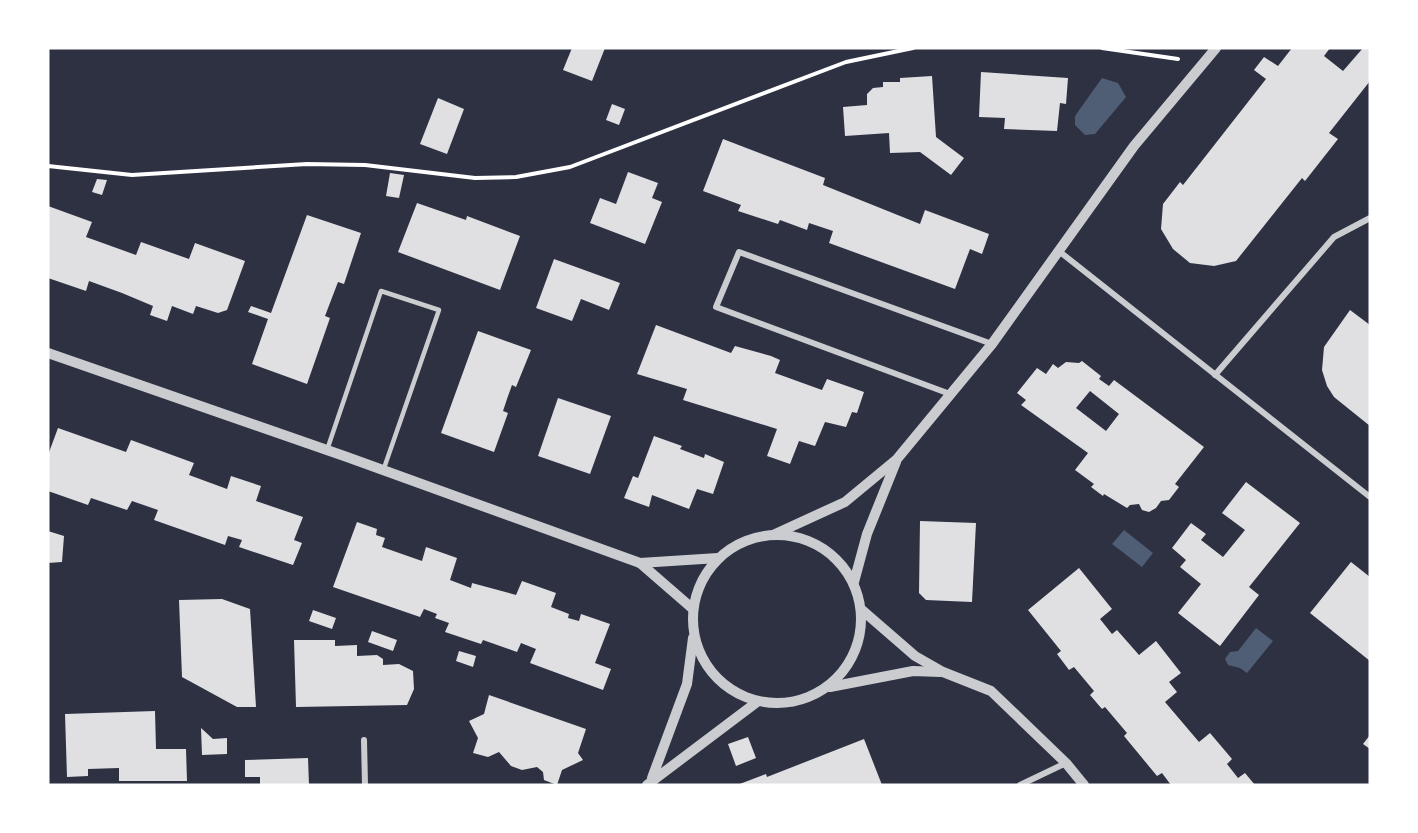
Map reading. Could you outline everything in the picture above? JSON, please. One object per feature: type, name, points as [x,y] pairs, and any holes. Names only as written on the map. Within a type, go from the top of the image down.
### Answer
[{"type":"street","points":[[773,535],[845,502],[897,459],[992,344],[1134,146],[1216,48]]},
{"type":"street","points":[[1215,375],[1334,237],[1370,218]]},
{"type":"street","points":[[951,394],[716,307],[740,252],[992,344]]},
{"type":"street","points":[[1060,252],[1370,496]]},
{"type":"street","points":[[48,353],[327,450],[640,563],[693,609]]},
{"type":"street","points":[[854,582],[867,534],[897,459]]},
{"type":"street","points":[[650,782],[687,684],[693,633],[693,609],[698,590],[718,558],[735,546],[753,538],[773,535],[797,537],[820,546],[840,562],[854,582],[862,610],[860,639],[849,665],[830,687]]},
{"type":"street","points":[[640,563],[718,558]]},
{"type":"street","points":[[862,610],[915,656],[943,672],[992,692],[1066,763],[1084,785]]},
{"type":"street","points":[[693,633],[701,656],[715,677],[734,692],[757,702],[790,703],[807,699],[830,687],[913,671],[943,672]]},
{"type":"street","points":[[650,782],[757,702]]},
{"type":"street","points":[[364,741],[365,785]]},
{"type":"street","points":[[1020,785],[1066,763]]},
{"type":"lane","points":[[327,450],[381,291],[439,310],[383,471]]},
{"type":"path","points":[[48,166],[132,175],[307,164],[365,165],[476,178],[516,177],[570,167],[846,62],[913,48]]},
{"type":"path","points":[[1102,48],[1172,56],[1198,69]]},
{"type":"water","points":[[1102,78],[1118,83],[1126,97],[1095,134],[1085,135],[1075,125],[1075,116]]},
{"type":"water","points":[[1124,530],[1153,553],[1142,567],[1112,544]]},
{"type":"water","points":[[1256,628],[1273,641],[1247,673],[1240,668],[1228,665],[1225,659],[1230,652],[1238,651]]},
{"type":"building","points":[[572,48],[605,48],[592,81],[563,70]]},
{"type":"building","points":[[1292,48],[1330,48],[1324,56],[1343,71],[1363,48],[1370,48],[1370,81],[1329,133],[1338,139],[1305,181],[1302,178],[1236,261],[1214,266],[1190,263],[1173,249],[1161,229],[1163,204],[1180,182],[1183,185],[1266,79],[1254,70],[1264,57],[1278,66]]},
{"type":"building","points":[[981,72],[1068,78],[1066,104],[1060,103],[1057,131],[1004,129],[1005,118],[979,117]]},
{"type":"building","points":[[932,76],[936,137],[964,158],[951,175],[920,152],[890,153],[889,133],[845,136],[843,107],[867,105],[867,94],[873,88],[883,87],[883,82],[900,82],[900,78]]},
{"type":"building","points":[[438,98],[464,109],[447,154],[420,144]]},
{"type":"building","points":[[612,104],[625,109],[619,125],[606,120]]},
{"type":"building","points":[[723,139],[825,178],[823,185],[920,224],[925,210],[989,234],[982,254],[970,249],[955,289],[829,243],[833,231],[809,223],[807,230],[780,220],[778,224],[738,211],[741,205],[703,191]]},
{"type":"building","points":[[628,172],[658,183],[652,198],[662,202],[645,244],[590,223],[600,198],[616,204]]},
{"type":"building","points":[[390,173],[404,175],[399,198],[386,196]]},
{"type":"building","points":[[97,179],[107,180],[102,195],[92,192]]},
{"type":"building","points":[[417,203],[466,220],[467,216],[520,236],[500,290],[398,252]]},
{"type":"building","points":[[48,206],[92,222],[86,237],[136,255],[141,242],[189,259],[195,243],[245,261],[227,310],[218,313],[196,306],[193,314],[172,306],[167,321],[150,315],[153,306],[89,281],[86,291],[48,278]]},
{"type":"building","points":[[307,215],[361,233],[344,284],[338,282],[325,316],[330,318],[307,384],[252,364],[268,319],[248,312],[251,306],[271,313]]},
{"type":"building","points":[[554,259],[620,283],[609,310],[581,299],[572,321],[536,308]]},
{"type":"building","points":[[1350,310],[1370,325],[1370,426],[1334,397],[1327,386],[1322,370],[1324,347]]},
{"type":"building","points":[[656,325],[731,353],[735,346],[771,356],[780,360],[775,373],[822,390],[827,379],[864,392],[857,413],[852,412],[846,427],[825,422],[815,446],[799,441],[790,464],[767,456],[777,429],[683,400],[687,389],[637,374]]},
{"type":"building","points":[[478,331],[531,350],[516,387],[512,385],[503,411],[508,413],[494,452],[441,433]]},
{"type":"building","points":[[1082,361],[1101,376],[1099,379],[1109,386],[1114,380],[1204,447],[1175,484],[1179,487],[1169,500],[1161,501],[1149,512],[1142,510],[1139,504],[1130,505],[1127,508],[1091,487],[1094,484],[1075,470],[1088,453],[1021,405],[1026,400],[1017,393],[1037,368],[1046,374],[1053,364],[1058,368],[1066,362],[1079,363]],"holes":[[[1090,391],[1119,414],[1106,431],[1076,408]]]},
{"type":"building","points":[[558,398],[611,416],[590,474],[538,456]]},
{"type":"building","points":[[58,428],[126,452],[131,440],[194,463],[189,475],[227,489],[231,476],[261,486],[256,501],[303,517],[294,540],[302,543],[293,565],[239,547],[242,540],[228,536],[225,545],[154,520],[158,510],[132,501],[127,510],[91,498],[88,505],[48,491],[48,455]]},
{"type":"building","points":[[654,436],[682,446],[680,449],[704,458],[705,454],[724,462],[713,494],[697,489],[689,509],[652,495],[649,507],[624,498],[633,476],[638,478]]},
{"type":"building","points":[[1246,482],[1300,523],[1249,587],[1259,595],[1220,646],[1178,613],[1201,584],[1180,567],[1186,560],[1172,548],[1191,523],[1206,534],[1201,540],[1223,557],[1245,530],[1222,513]]},
{"type":"building","points":[[920,521],[976,523],[972,602],[926,600],[919,593]]},
{"type":"building","points":[[357,522],[377,529],[376,535],[385,538],[382,547],[422,561],[426,547],[457,558],[450,580],[471,588],[472,583],[516,595],[522,581],[556,593],[551,607],[569,614],[568,618],[579,621],[581,614],[610,624],[595,663],[611,669],[603,690],[530,663],[536,649],[521,643],[517,652],[483,640],[481,644],[445,632],[449,623],[435,618],[437,614],[424,609],[420,617],[333,587]]},
{"type":"building","points":[[48,531],[64,536],[62,562],[48,563]]},
{"type":"building","points":[[1351,562],[1370,577],[1370,661],[1310,613]]},
{"type":"building","points":[[1079,568],[1112,609],[1100,619],[1112,634],[1117,630],[1139,655],[1156,641],[1181,673],[1169,682],[1177,692],[1165,702],[1199,742],[1210,733],[1232,759],[1227,764],[1238,778],[1245,773],[1255,785],[1171,785],[1162,773],[1157,776],[1124,736],[1127,733],[1105,707],[1102,709],[1090,695],[1094,691],[1074,667],[1069,670],[1057,654],[1061,651],[1028,610]]},
{"type":"building","points":[[222,599],[250,609],[256,707],[237,707],[182,677],[179,600]]},
{"type":"building","points":[[313,610],[336,618],[332,629],[309,621]]},
{"type":"building","points":[[372,631],[397,640],[393,651],[368,642]]},
{"type":"building","points":[[294,640],[335,640],[335,646],[357,645],[357,656],[377,655],[383,659],[383,665],[399,664],[413,671],[414,689],[407,705],[296,707]]},
{"type":"building","points":[[459,651],[476,656],[473,667],[456,661]]},
{"type":"building","points":[[489,695],[586,729],[578,753],[583,760],[562,770],[557,785],[544,780],[543,772],[537,767],[522,770],[511,766],[499,752],[488,757],[473,753],[478,738],[469,721],[484,714]]},
{"type":"building","points":[[155,711],[156,749],[186,749],[187,781],[119,781],[119,768],[88,769],[88,776],[67,777],[65,714]]},
{"type":"building","points":[[201,728],[213,739],[227,738],[227,754],[202,755]]},
{"type":"building","points":[[1370,735],[1370,749],[1363,744]]},
{"type":"building","points":[[748,737],[756,758],[736,766],[728,744]]},
{"type":"building","points":[[864,739],[882,785],[737,785],[766,774],[767,777]]},
{"type":"building","points":[[308,758],[309,785],[260,785],[260,777],[245,777],[245,760]]}]
